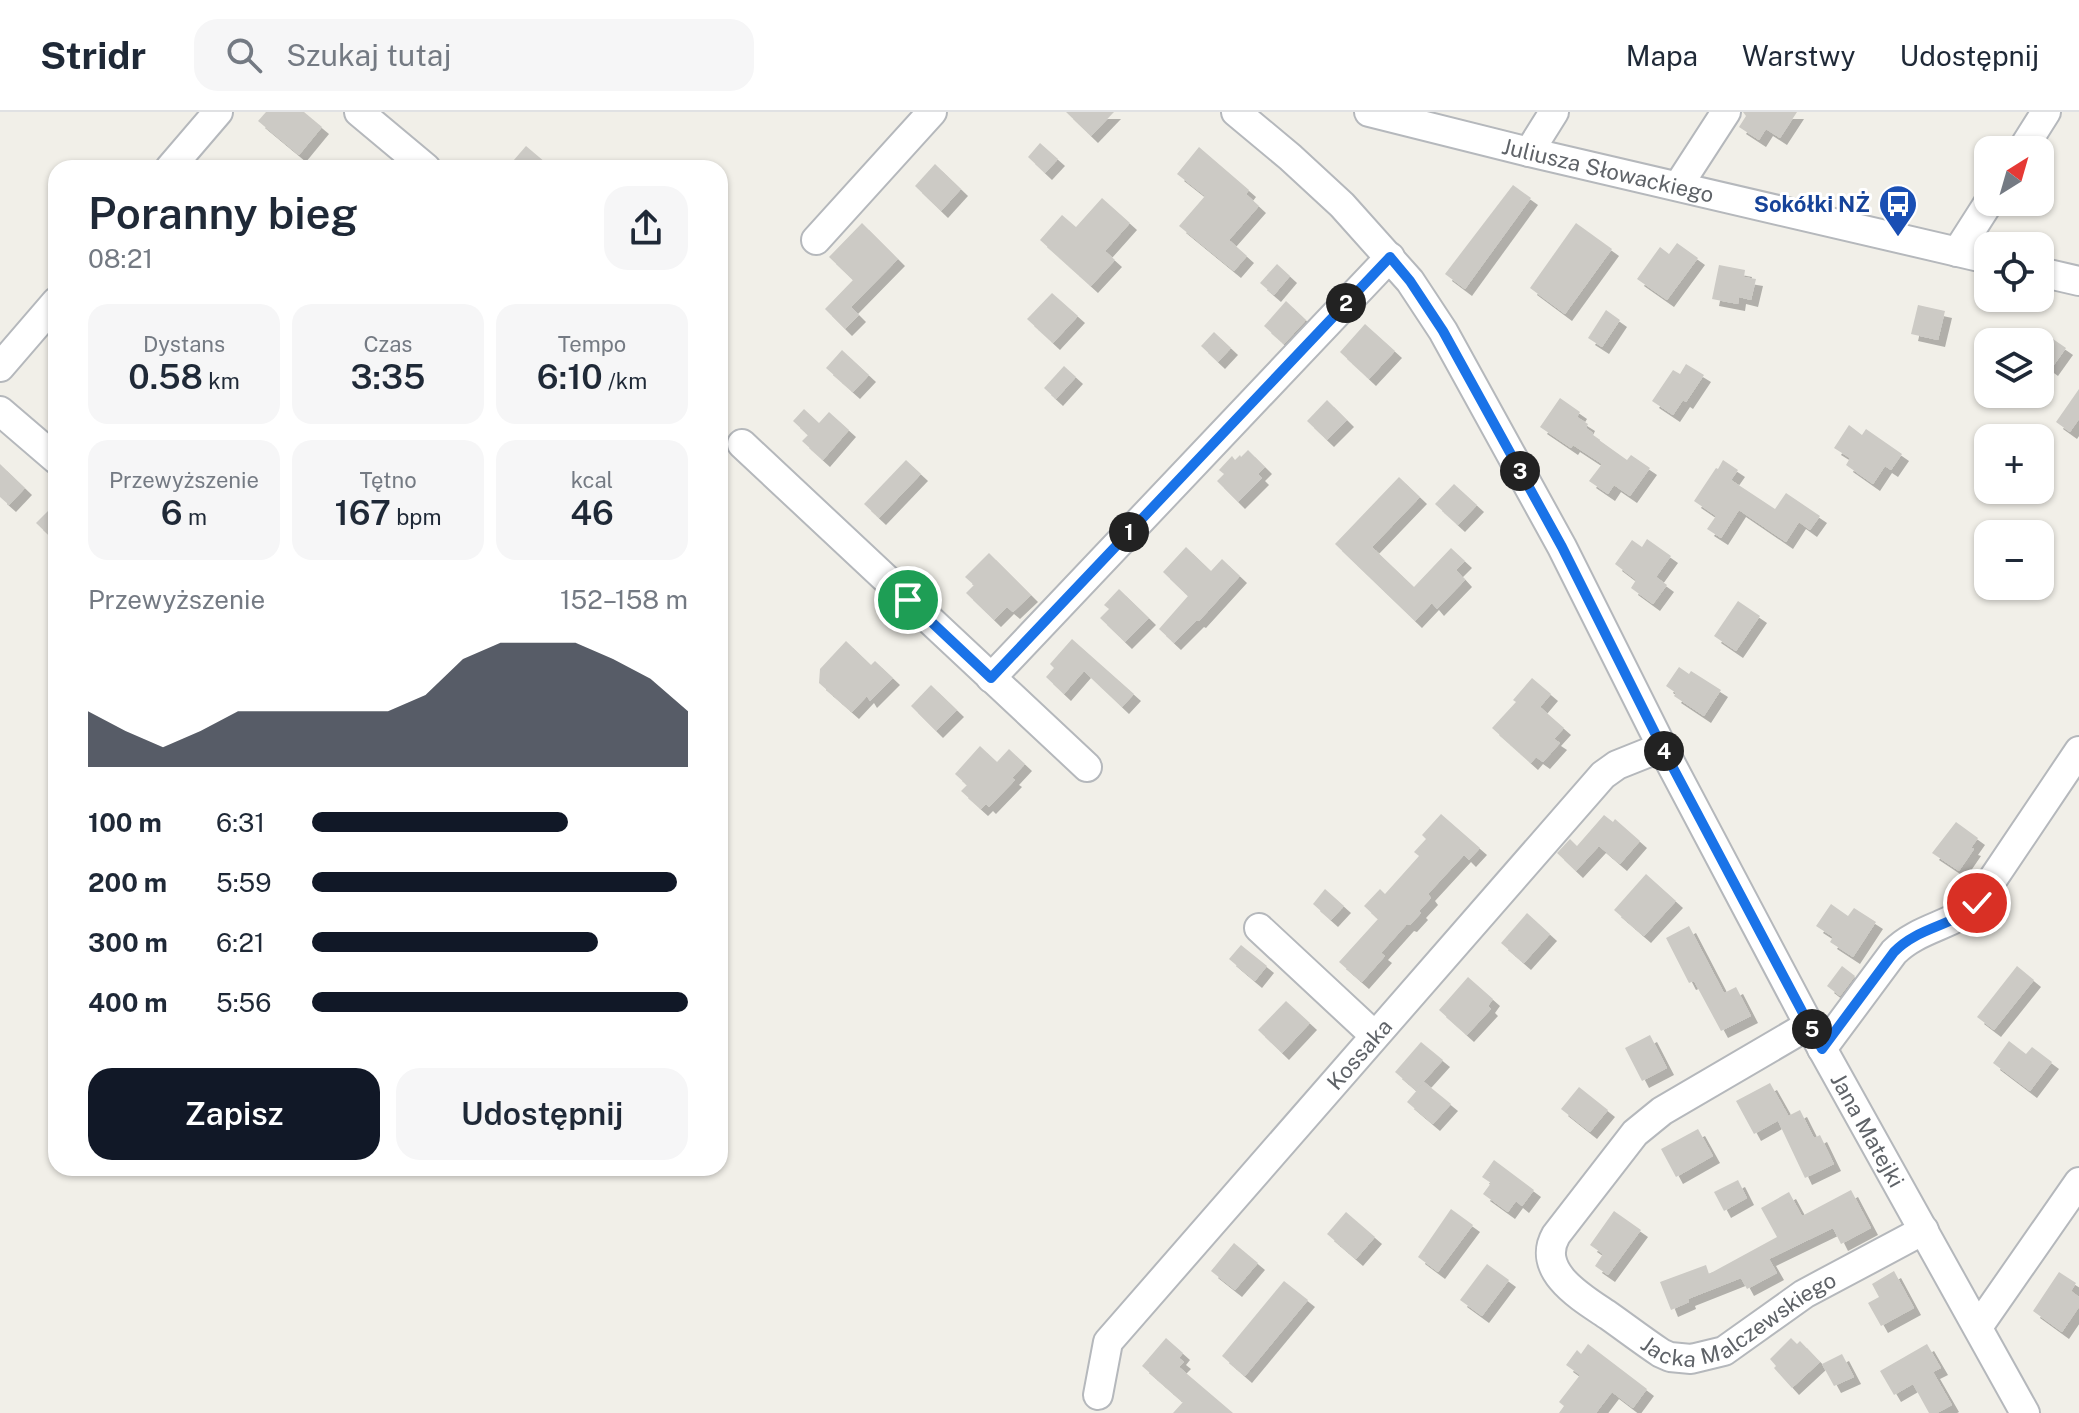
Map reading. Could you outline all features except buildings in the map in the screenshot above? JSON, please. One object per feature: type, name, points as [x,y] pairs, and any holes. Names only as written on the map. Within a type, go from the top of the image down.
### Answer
[{"type":"street","points":[[177,160],[218,112]]},
{"type":"street","points":[[359,112],[416,160]]},
{"type":"street","points":[[816,240],[932,112]]},
{"type":"street","points":[[991,678],[1390,257],[1342,205],[1236,112]]},
{"type":"street","points":[[1529,152],[1554,112]]},
{"type":"street","points":[[1678,186],[1726,112]]},
{"type":"street","points":[[2031,136],[2046,112]]},
{"type":"street","name":"Juliusza Słowackiego","points":[[1384,114],[1529,152],[1974,256]]},
{"type":"street","points":[[1957,252],[1980,216]]},
{"type":"street","name":"Jana Matejki","points":[[1390,257],[1443,331],[1562,547],[1662,747],[1816,1037],[2025,1413]]},
{"type":"street","points":[[2054,275],[2079,281]]},
{"type":"street","points":[[0,367],[48,311]]},
{"type":"street","points":[[0,411],[48,452]]},
{"type":"street","points":[[742,444],[1087,767]]},
{"type":"street","name":"Kossaka","points":[[1098,1395],[1108,1342],[1326,1090],[1603,775],[1617,765],[1662,747]]},
{"type":"street","points":[[1816,1037],[1903,943],[1974,907],[2079,751]]},
{"type":"street","points":[[1259,928],[1374,1035]]},
{"type":"street","name":"Jacka Malczewskiego","points":[[1816,1037],[1662,1111],[1647,1122],[1635,1133],[1556,1235],[1551,1246],[1556,1270],[1571,1290],[1661,1353],[1691,1359],[1724,1351],[1804,1294],[1924,1230]]},
{"type":"street","points":[[1978,1327],[2079,1182]]},
{"type":"place","name":"Sokółki NŻ","points":[[1898,238]]},
{"type":"route","points":[[908,600],[991,678],[1390,257],[1443,331],[1562,547],[1662,747],[1822,1049],[1903,943],[1947,922],[1977,903]]}]
